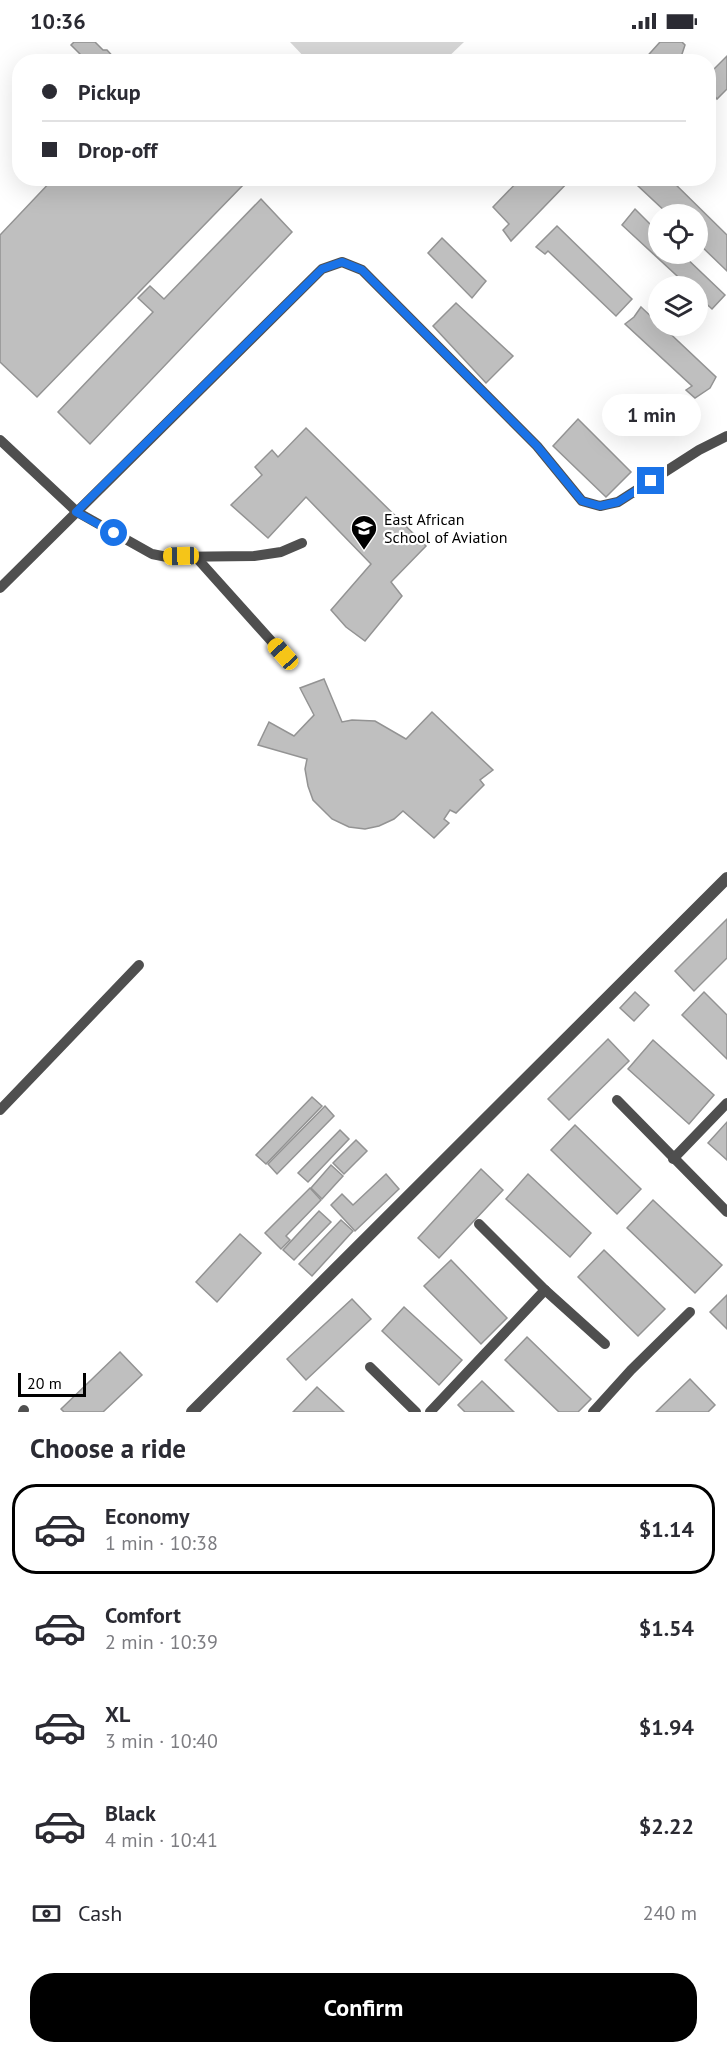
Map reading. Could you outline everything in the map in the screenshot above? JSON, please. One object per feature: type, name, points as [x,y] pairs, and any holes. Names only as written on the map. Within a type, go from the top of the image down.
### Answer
[{"type":"street","points":[[192,1412],[727,878]]},
{"type":"lane","points":[[0,588],[322,269],[342,262],[362,270],[537,446],[582,501],[600,506],[618,502],[699,450],[727,436]]},
{"type":"lane","points":[[3,448],[76,512],[152,554],[167,557],[254,556],[281,552],[302,543]]},
{"type":"lane","points":[[195,556],[283,654]]},
{"type":"lane","points":[[0,1110],[139,965]]},
{"type":"lane","points":[[617,1100],[727,1212]]},
{"type":"lane","points":[[673,1159],[727,1103]]},
{"type":"lane","points":[[479,1224],[545,1290],[605,1344]]},
{"type":"lane","points":[[429,1412],[545,1290]]},
{"type":"lane","points":[[593,1412],[690,1311]]},
{"type":"lane","points":[[370,1367],[416,1412]]},
{"type":"shaded area","points":[[290,42],[464,42],[451,54],[301,54]]},
{"type":"building","points":[[74,42],[95,42],[111,54],[80,54],[71,45]]},
{"type":"building","points":[[660,42],[682,42],[685,45],[682,54],[649,54]]},
{"type":"building","points":[[727,56],[727,89],[717,99],[716,98],[716,67]]},
{"type":"building","points":[[46,186],[242,186],[37,397],[0,362],[0,235]]},
{"type":"building","points":[[513,186],[564,186],[511,241],[503,230],[509,224],[493,207]]},
{"type":"building","points":[[638,186],[677,186],[695,204],[657,204]]},
{"type":"building","points":[[261,199],[292,232],[90,444],[58,412],[153,312],[138,298],[150,286],[164,299]]},
{"type":"building","points":[[635,209],[648,222],[648,249],[622,225]]},
{"type":"building","points":[[708,216],[727,235],[727,271],[708,253]]},
{"type":"building","points":[[557,226],[632,299],[616,316],[548,251],[545,254],[536,247]]},
{"type":"building","points":[[442,238],[486,281],[472,298],[428,253]]},
{"type":"building","points":[[664,264],[692,264],[705,276],[677,276]]},
{"type":"building","points":[[708,279],[725,295],[712,309],[708,305]]},
{"type":"building","points":[[456,303],[513,356],[486,383],[433,326]]},
{"type":"building","points":[[641,307],[648,314],[648,336],[673,336],[716,377],[710,388],[695,398],[686,390],[692,386],[625,324]]},
{"type":"building","points":[[578,419],[631,472],[606,497],[553,446]]},
{"type":"building","points":[[306,428],[426,546],[391,582],[402,596],[365,641],[346,627],[331,610],[371,564],[306,497],[268,538],[231,505],[262,475],[255,467],[272,450],[278,457]]},
{"type":"building","points":[[324,679],[342,722],[375,721],[406,739],[432,712],[493,770],[480,780],[484,785],[456,813],[450,810],[444,819],[449,823],[434,838],[403,811],[394,819],[365,829],[349,827],[332,819],[313,800],[305,769],[307,759],[258,745],[269,722],[294,736],[314,715],[300,688]]},
{"type":"building","points":[[727,919],[727,958],[694,991],[675,971]]},
{"type":"building","points":[[635,992],[649,1005],[634,1021],[620,1008]]},
{"type":"building","points":[[704,992],[727,1015],[727,1059],[682,1015]]},
{"type":"building","points":[[608,1039],[629,1061],[569,1120],[548,1099]]},
{"type":"building","points":[[653,1040],[714,1095],[689,1124],[628,1069]]},
{"type":"building","points":[[312,1097],[322,1106],[266,1164],[256,1155]]},
{"type":"building","points":[[325,1106],[334,1116],[277,1174],[268,1164]]},
{"type":"building","points":[[727,1122],[727,1160],[708,1143]]},
{"type":"building","points":[[575,1125],[641,1189],[617,1214],[551,1150]]},
{"type":"building","points":[[340,1130],[349,1139],[308,1182],[298,1173]]},
{"type":"building","points":[[356,1140],[367,1151],[344,1174],[333,1163]]},
{"type":"building","points":[[331,1165],[343,1176],[322,1199],[311,1188]]},
{"type":"building","points":[[481,1169],[503,1190],[439,1258],[418,1238]]},
{"type":"building","points":[[386,1174],[399,1189],[355,1231],[331,1205],[342,1194],[353,1205]]},
{"type":"building","points":[[528,1174],[591,1233],[570,1257],[506,1199]]},
{"type":"building","points":[[310,1188],[321,1200],[286,1236],[290,1240],[281,1249],[265,1233]]},
{"type":"building","points":[[653,1200],[722,1265],[695,1293],[627,1228]]},
{"type":"building","points":[[319,1211],[331,1222],[294,1260],[283,1250]]},
{"type":"building","points":[[341,1220],[353,1231],[312,1276],[299,1264]]},
{"type":"building","points":[[240,1234],[261,1253],[217,1302],[196,1282]]},
{"type":"building","points":[[604,1250],[665,1309],[638,1336],[578,1277]]},
{"type":"building","points":[[451,1260],[507,1318],[481,1344],[424,1286]]},
{"type":"building","points":[[727,1295],[727,1329],[710,1312]]},
{"type":"building","points":[[352,1299],[371,1319],[306,1380],[287,1359]]},
{"type":"building","points":[[404,1307],[462,1360],[439,1385],[382,1331]]},
{"type":"building","points":[[527,1337],[591,1399],[578,1412],[559,1412],[505,1360]]},
{"type":"building","points":[[120,1352],[142,1375],[103,1412],[64,1412],[61,1409]]},
{"type":"building","points":[[690,1379],[715,1405],[708,1412],[656,1412]]},
{"type":"building","points":[[482,1381],[514,1412],[465,1412],[458,1405]]},
{"type":"building","points":[[317,1387],[344,1412],[293,1412]]},
{"type":"place","name":"East African School of Aviation","points":[[364,551]]},
{"type":"route","points":[[114,533],[76,512],[322,269],[342,262],[362,270],[537,446],[582,501],[600,506],[618,502],[651,481]]}]
